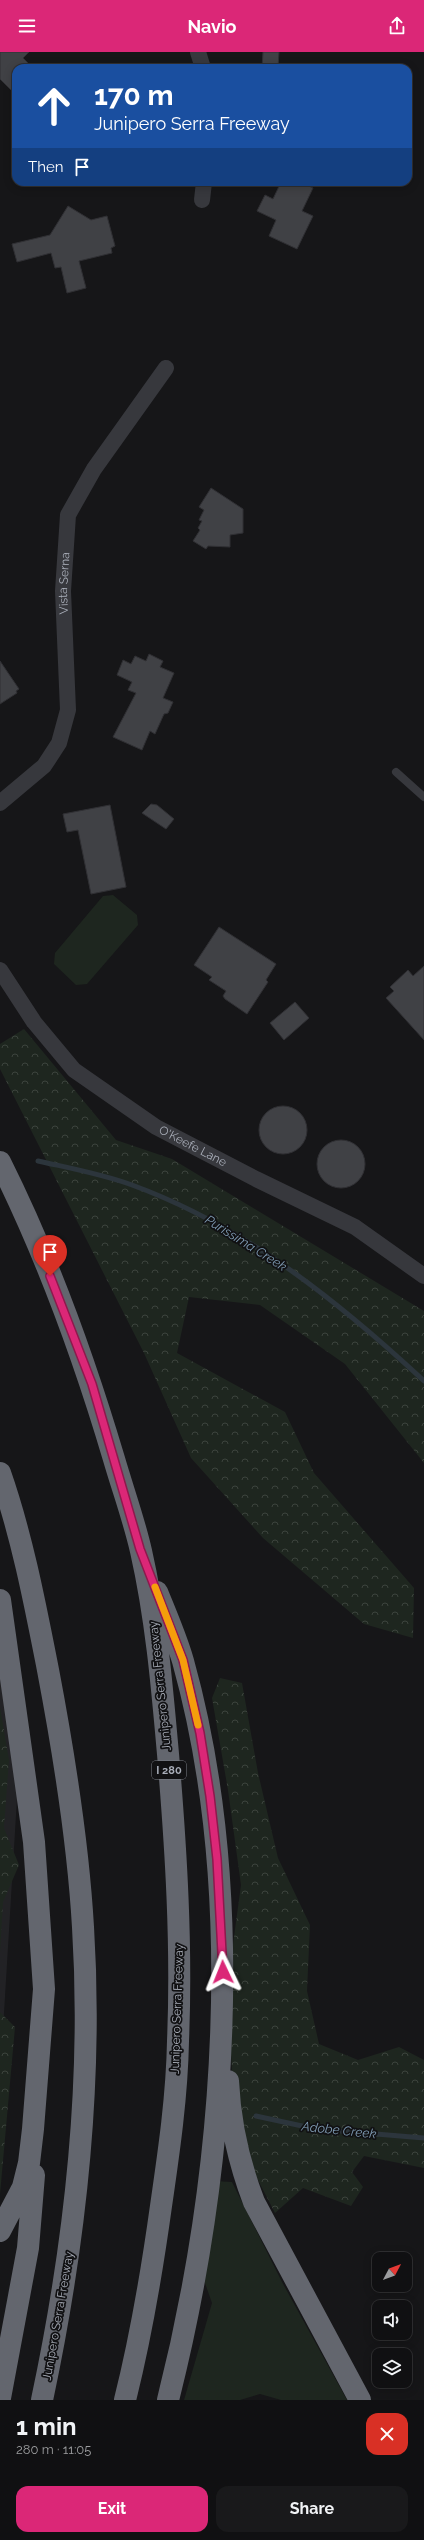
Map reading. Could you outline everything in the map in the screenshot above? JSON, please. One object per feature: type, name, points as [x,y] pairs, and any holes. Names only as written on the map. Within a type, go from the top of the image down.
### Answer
[{"type":"highway","name":"Junipero Serra Freeway","points":[[0,1162],[50,1276],[92,1384],[140,1549],[150,1596],[163,1703],[174,1820],[179,1930],[178,2043],[169,2154],[153,2264],[136,2354],[124,2400]]},
{"type":"highway","name":"Junipero Serra Freeway","points":[[0,1473],[36,1609],[58,1723],[73,1825],[83,1927],[86,2036],[81,2140],[70,2248],[57,2333],[42,2400]]},
{"type":"highway","points":[[140,1549],[183,1660],[200,1733],[217,1859],[229,2091],[233,2131],[242,2169],[269,2234],[360,2400]]},
{"type":"highway","points":[[0,1600],[28,1790],[42,1936],[44,1989],[33,2129],[23,2187],[0,2231]]},
{"type":"highway","points":[[168,2400],[192,2288],[208,2188],[217,2089],[223,1972]]},
{"type":"highway","points":[[0,2398],[28,2248],[34,2189],[33,2129]]},
{"type":"street","points":[[198,52],[202,64]]},
{"type":"street","points":[[202,200],[204,186]]},
{"type":"street","name":"Vista Serna","points":[[0,803],[44,766],[59,743],[68,710],[63,591],[68,515],[94,469],[166,368]]},
{"type":"street","name":"O'Keefe Lane","points":[[0,970],[34,1022],[74,1070],[156,1127],[256,1179],[355,1226],[424,1276]]},
{"type":"lane","points":[[396,772],[424,798]]},
{"type":"shaded area","points":[[0,1627],[22,1716],[0,2079]]},
{"type":"green space","points":[[113,895],[137,915],[138,925],[87,984],[76,985],[54,964],[55,953],[103,896]]},
{"type":"green space","points":[[24,1029],[116,1140],[172,1159],[424,1311],[424,1463],[345,1364],[260,1305],[189,1297],[177,1353],[285,1412],[314,1473],[414,1588],[413,1638],[364,1624],[263,1538],[191,1458],[144,1353],[0,1069],[0,1044]]},
{"type":"green space","points":[[220,1678],[242,1683],[258,1773],[278,1858],[310,1925],[307,1991],[319,2044],[358,2060],[399,2047],[424,2060],[424,2168],[364,2156],[352,2172],[363,2187],[351,2206],[303,2188],[275,2213],[242,2149],[232,2071],[227,1989],[241,1885],[228,1790],[212,1698]]},
{"type":"green space","points":[[0,1707],[9,1760],[4,1828],[19,1865],[3,1902],[0,1953]]},
{"type":"green space","points":[[0,2012],[15,2027],[0,2194]]},
{"type":"green space","points":[[214,2181],[232,2182],[282,2282],[347,2400],[281,2400],[260,2394],[240,2400],[184,2400],[212,2303],[200,2269]]},
{"type":"building","points":[[0,52],[29,52],[23,58],[29,64],[12,64],[12,91],[0,79]]},
{"type":"building","points":[[263,52],[279,52],[278,64],[262,64]]},
{"type":"building","points":[[279,186],[309,186],[313,188],[302,211],[313,216],[297,249],[269,236],[276,220],[257,211],[265,195],[273,199]]},
{"type":"building","points":[[68,206],[91,220],[107,216],[115,246],[111,248],[112,253],[79,261],[86,288],[67,293],[61,267],[55,268],[51,253],[17,262],[12,244],[50,235]]},
{"type":"building","points":[[211,488],[243,509],[243,533],[230,535],[230,547],[208,546],[206,549],[193,541],[200,530],[198,528],[202,521],[199,520],[204,510],[199,507]]},
{"type":"building","points":[[149,654],[163,661],[160,667],[174,673],[163,698],[173,702],[168,713],[164,714],[155,734],[150,731],[142,750],[113,737],[136,693],[128,690],[132,682],[117,675],[123,660],[131,664],[135,656],[146,661]]},
{"type":"building","points":[[0,661],[19,689],[16,691],[17,693],[0,704]]},
{"type":"building","points":[[151,804],[157,805],[174,819],[166,829],[142,813]]},
{"type":"building","points":[[110,805],[126,887],[91,894],[78,830],[67,832],[63,814]]},
{"type":"building","points":[[219,927],[276,964],[266,980],[268,982],[247,1014],[225,999],[223,996],[226,991],[209,980],[212,977],[194,965]]},
{"type":"building","points":[[424,966],[424,1040],[386,998],[394,991],[390,987],[408,970],[413,976]]},
{"type":"building","points":[[295,1002],[309,1018],[284,1040],[270,1023]]},
{"type":"building","points":[[283,1106],[292,1108],[300,1113],[305,1121],[307,1130],[305,1139],[300,1147],[292,1152],[283,1154],[274,1152],[266,1147],[261,1139],[259,1130],[261,1121],[266,1113],[274,1108]]},
{"type":"building","points":[[336,1140],[346,1140],[358,1147],[365,1159],[365,1169],[358,1181],[346,1188],[336,1188],[328,1184],[321,1177],[317,1169],[317,1159],[321,1151],[328,1144]]},
{"type":"waterway","name":"Purissima Creek","points":[[38,1161],[121,1181],[173,1202],[213,1222],[251,1244],[323,1294],[424,1381]]},
{"type":"waterway","name":"Adobe Creek","points":[[256,2116],[316,2129],[424,2138]]},
{"type":"slow traffic","points":[[155,1587],[183,1660],[198,1725]]},
{"type":"route","points":[[50,1276],[92,1384],[140,1549],[183,1660],[200,1733],[210,1796],[217,1859],[223,1972]]}]
